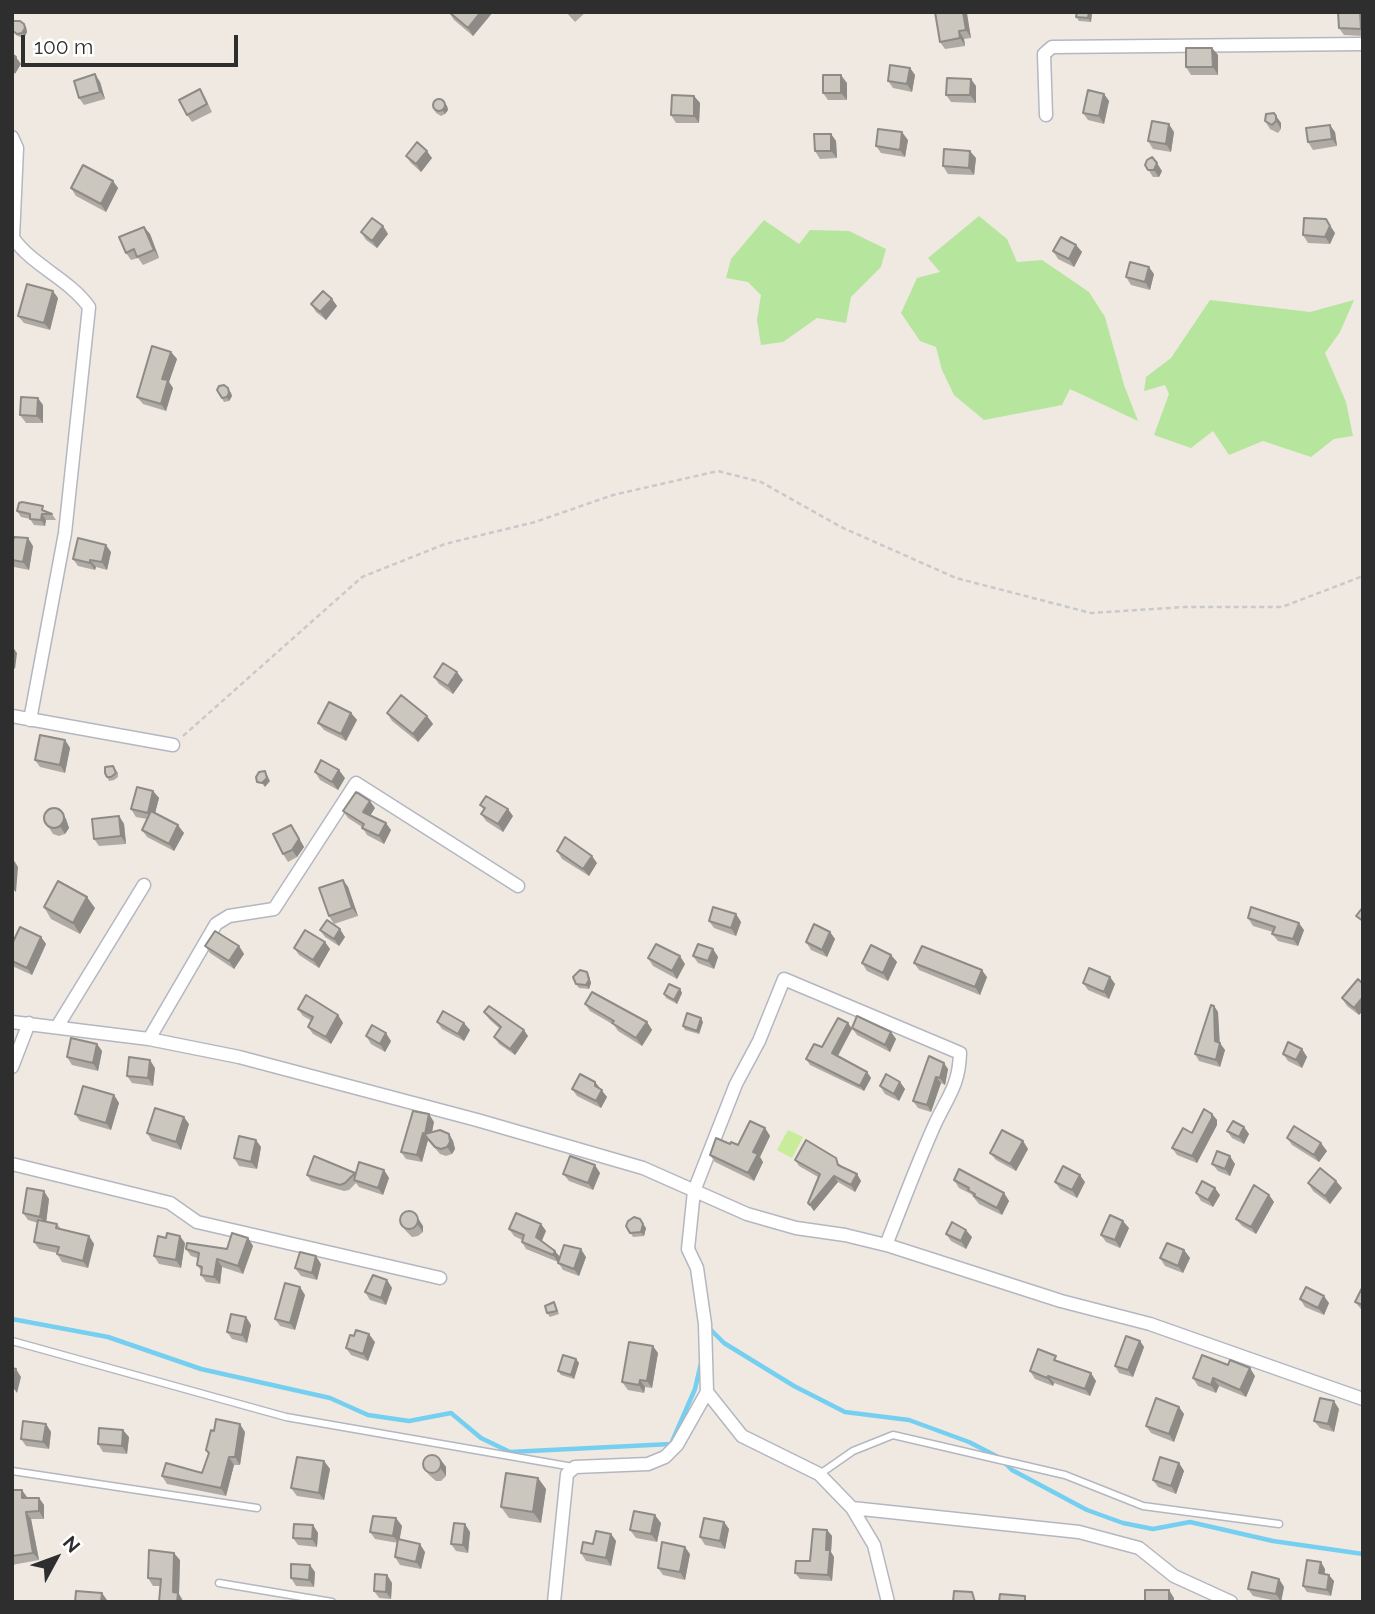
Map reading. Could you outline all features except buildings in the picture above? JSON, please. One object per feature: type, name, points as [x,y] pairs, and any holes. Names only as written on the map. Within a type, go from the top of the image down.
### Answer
[{"type":"street","points":[[1046,115],[1044,54],[1052,47],[1363,44]]},
{"type":"street","points":[[12,137],[17,148],[13,238],[22,250],[81,296],[89,307],[65,533],[30,720]]},
{"type":"street","points":[[12,716],[173,745]]},
{"type":"street","points":[[149,1039],[216,925],[229,916],[275,909],[356,783],[517,886]]},
{"type":"street","points":[[57,1027],[144,885]]},
{"type":"street","points":[[554,1602],[567,1474],[575,1467],[648,1464],[665,1457],[677,1445],[707,1392],[705,1324],[697,1268],[688,1249],[694,1191],[736,1084],[759,1041],[784,979],[960,1053],[960,1072],[956,1086],[936,1122],[886,1245]]},
{"type":"street","points":[[12,1022],[149,1039],[239,1057],[517,1131],[643,1168],[747,1214],[796,1228],[845,1235],[886,1245],[1061,1301],[1150,1324],[1363,1399]]},
{"type":"street","points":[[12,1067],[29,1023]]},
{"type":"street","points":[[12,1164],[170,1203],[197,1222],[440,1278]]},
{"type":"street","points":[[707,1392],[742,1436],[819,1474],[852,1508],[874,1545],[888,1602]]},
{"type":"street","points":[[852,1508],[1079,1532],[1139,1548],[1174,1576],[1231,1602]]},
{"type":"lane","points":[[12,1341],[286,1417],[575,1467]]},
{"type":"lane","points":[[819,1474],[853,1451],[893,1435],[1065,1475],[1143,1506],[1279,1524]]},
{"type":"lane","points":[[12,1471],[257,1508]]},
{"type":"lane","points":[[219,1583],[332,1602]]},
{"type":"path","points":[[173,745],[362,577],[444,544],[536,522],[613,495],[718,471],[761,482],[841,527],[956,578],[1091,613],[1185,607],[1282,607],[1363,576]]},
{"type":"green space","points":[[979,216],[1007,239],[1017,262],[1042,260],[1089,292],[1105,317],[1124,385],[1138,421],[1070,389],[1062,405],[984,420],[954,395],[942,370],[936,347],[920,341],[901,313],[917,278],[940,272],[928,258]]},
{"type":"green space","points":[[764,220],[799,244],[810,230],[849,231],[886,249],[881,267],[851,297],[846,323],[817,318],[783,342],[761,345],[757,320],[761,295],[748,282],[726,278],[731,259]]},
{"type":"green space","points":[[1210,300],[1310,312],[1354,300],[1340,332],[1325,353],[1346,402],[1353,436],[1334,439],[1311,457],[1263,441],[1229,455],[1213,431],[1191,448],[1154,435],[1169,394],[1165,385],[1144,391],[1146,377],[1171,358]]},
{"type":"green space","points":[[788,1130],[803,1137],[792,1158],[777,1150]]},
{"type":"waterway","points":[[12,1319],[108,1337],[201,1369],[330,1398],[368,1415],[409,1421],[451,1413],[481,1438],[510,1452],[671,1444],[695,1389],[701,1363]]},
{"type":"waterway","points":[[708,1327],[724,1343],[794,1386],[845,1412],[909,1420],[969,1442],[1000,1458],[1012,1470],[1087,1510],[1123,1523],[1153,1529],[1190,1522],[1273,1541],[1363,1554]]}]
